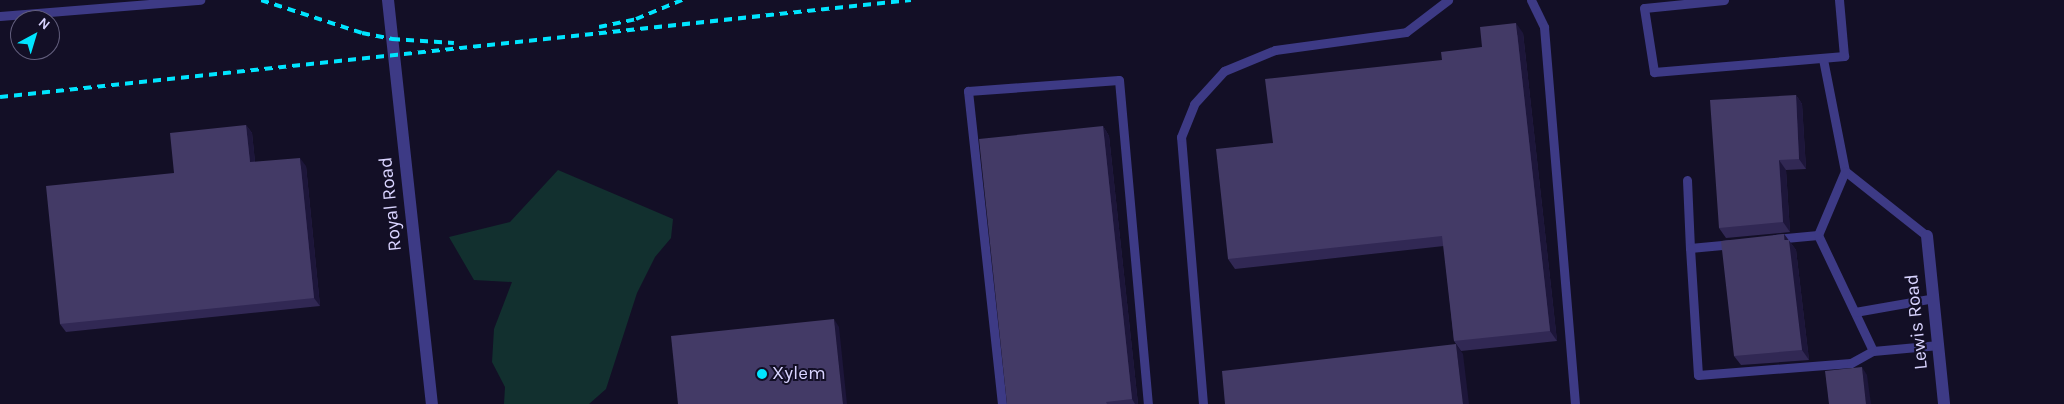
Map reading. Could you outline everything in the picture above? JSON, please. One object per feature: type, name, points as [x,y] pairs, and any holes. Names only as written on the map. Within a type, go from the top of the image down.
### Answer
[{"type":"street","name":"Royal Road","points":[[388,0],[432,404]]},
{"type":"street","name":"Lewis Road","points":[[1928,236],[1944,404]]},
{"type":"lane","points":[[0,16],[200,0]]},
{"type":"lane","points":[[1203,404],[1181,137],[1194,104],[1224,71],[1275,50],[1406,32],[1448,0]]},
{"type":"lane","points":[[1531,0],[1544,27],[1575,404]]},
{"type":"lane","points":[[1724,0],[1644,8],[1654,72],[1844,56],[1839,0]]},
{"type":"lane","points":[[1823,58],[1845,171],[1818,235],[1873,351]]},
{"type":"lane","points":[[1002,404],[968,91],[1119,80],[1148,404]]},
{"type":"lane","points":[[1845,171],[1928,236]]},
{"type":"lane","points":[[1687,180],[1698,375],[1851,363],[1873,351],[1939,345]]},
{"type":"lane","points":[[1769,240],[1818,235]]},
{"type":"lane","points":[[1690,248],[1739,243]]},
{"type":"lane","points":[[1855,312],[1934,298]]},
{"type":"green space","points":[[558,170],[673,219],[671,238],[655,257],[637,293],[606,389],[589,404],[504,404],[505,387],[492,362],[494,329],[512,282],[474,280],[449,237],[510,222]]},
{"type":"building","points":[[1516,23],[1550,331],[1454,341],[1442,236],[1228,259],[1216,149],[1273,143],[1265,79],[1442,60],[1441,52],[1482,47],[1480,27]]},
{"type":"building","points":[[1796,95],[1799,159],[1779,160],[1783,222],[1719,228],[1710,100]]},
{"type":"building","points":[[246,125],[250,162],[300,158],[314,298],[60,324],[46,186],[174,173],[170,133]]},
{"type":"building","points":[[1103,126],[1132,399],[1106,402],[1107,404],[1007,404],[979,139]]},
{"type":"building","points":[[1784,234],[1784,240],[1789,240],[1802,350],[1734,356],[1721,241]]},
{"type":"building","name":"Xylem","points":[[834,319],[843,404],[678,404],[671,336]]},
{"type":"building","points":[[1456,344],[1463,404],[1225,404],[1222,371]]},
{"type":"building","points":[[1862,367],[1866,404],[1829,404],[1825,371]]},
{"type":"railway","points":[[261,0],[362,33],[392,39],[454,43]]},
{"type":"railway","points":[[599,27],[636,19],[682,0]]},
{"type":"railway","points":[[0,97],[911,0]]},
{"type":"place","name":"Xylem","points":[[762,374]]}]
